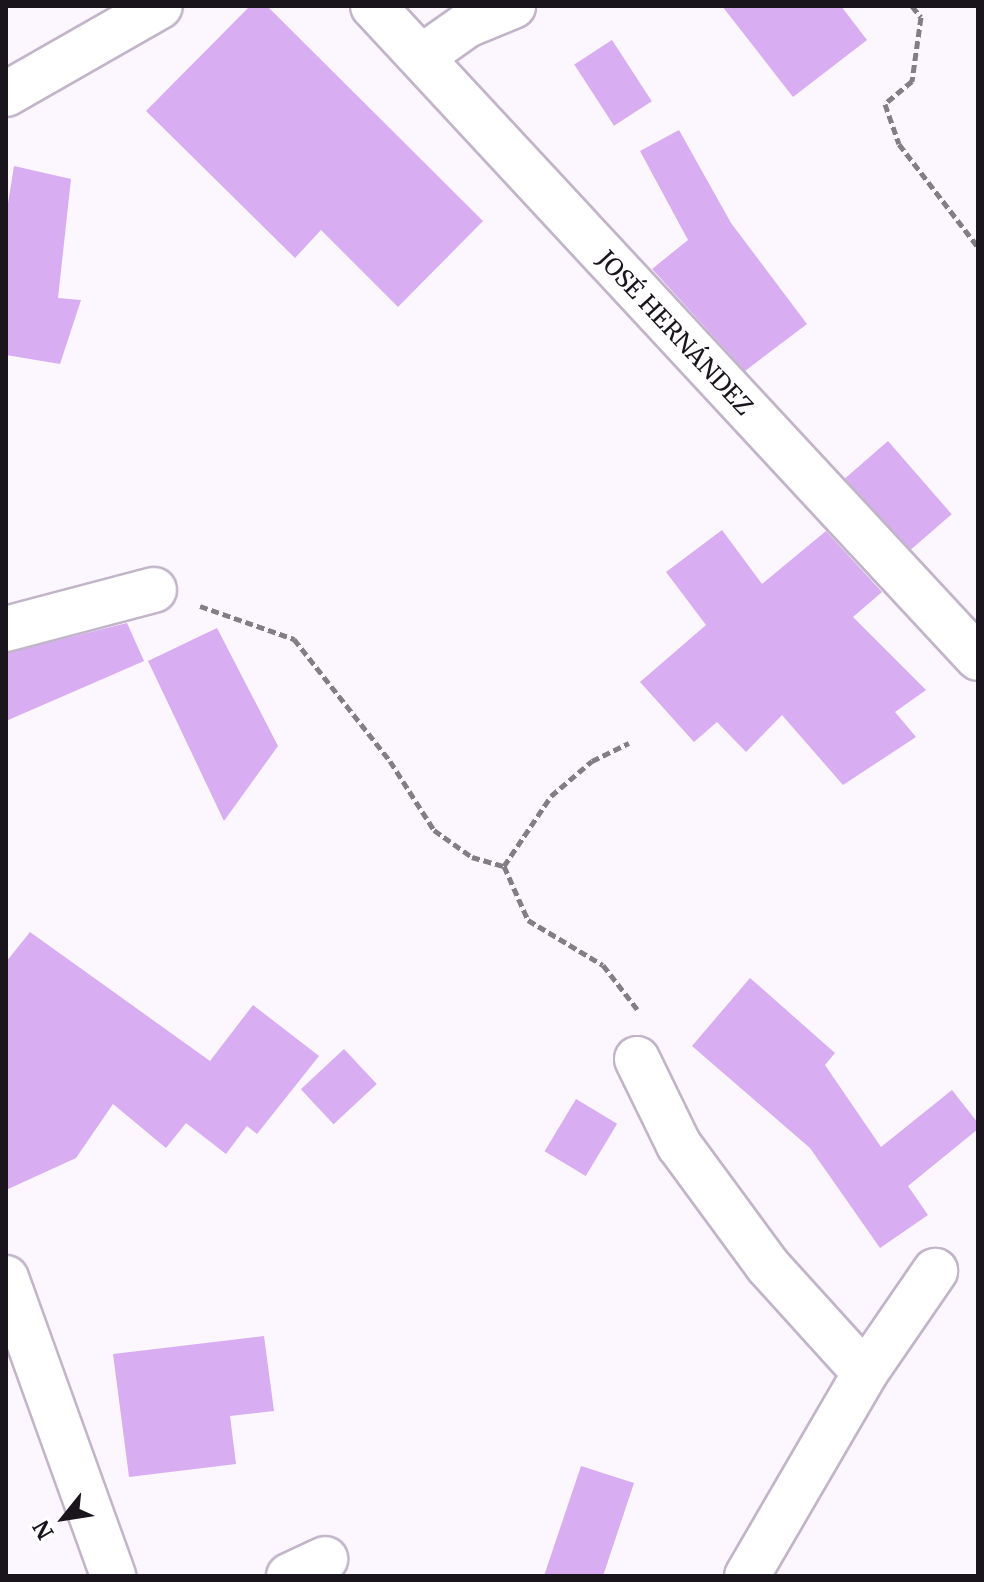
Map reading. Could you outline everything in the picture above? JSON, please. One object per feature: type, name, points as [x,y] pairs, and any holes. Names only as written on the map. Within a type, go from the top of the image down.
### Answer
[{"type":"street","points":[[6,94],[160,6]]},
{"type":"street","name":"JOSÉ HERNÁNDEZ","points":[[373,6],[423,56],[978,658]]},
{"type":"street","points":[[423,56],[467,25],[513,6]]},
{"type":"street","points":[[6,629],[154,590]]},
{"type":"street","points":[[641,1040],[679,1145],[767,1265],[865,1373]]},
{"type":"street","points":[[747,1576],[865,1373],[935,1271]]},
{"type":"street","points":[[6,1278],[113,1576]]},
{"type":"path","points":[[912,6],[921,17],[912,81],[885,104],[899,144],[978,247]]},
{"type":"path","points":[[154,590],[294,639],[390,761],[434,830],[472,857],[504,866]]},
{"type":"path","points":[[504,866],[551,796],[592,761],[629,743]]},
{"type":"path","points":[[504,866],[528,920],[603,965],[641,1040]]},
{"type":"building","points":[[250,6],[267,6],[483,221],[398,307],[321,230],[295,258],[146,111]]},
{"type":"building","points":[[722,6],[841,6],[867,40],[793,97]]},
{"type":"building","points":[[612,40],[652,101],[614,126],[574,65]]},
{"type":"building","points":[[679,130],[731,223],[807,324],[745,371],[652,269],[688,240],[640,151]]},
{"type":"building","points":[[14,166],[71,179],[58,298],[81,300],[60,364],[6,355],[6,216]]},
{"type":"building","points":[[888,441],[952,514],[909,552],[845,478]]},
{"type":"building","points":[[722,530],[762,584],[826,531],[882,592],[853,617],[926,690],[895,712],[916,737],[843,785],[782,715],[746,752],[717,722],[694,742],[640,682],[706,625],[666,572]]},
{"type":"building","points":[[127,623],[144,661],[6,721],[6,653]]},
{"type":"building","points":[[217,628],[278,746],[224,821],[148,661]]},
{"type":"building","points":[[30,932],[210,1061],[253,1005],[319,1056],[257,1134],[247,1126],[226,1154],[186,1123],[166,1148],[113,1104],[76,1158],[6,1190],[6,962]]},
{"type":"building","points":[[750,978],[835,1053],[825,1065],[881,1147],[952,1090],[978,1123],[978,1129],[908,1186],[928,1215],[880,1248],[810,1148],[692,1046]]},
{"type":"building","points":[[344,1049],[377,1084],[334,1124],[301,1089]]},
{"type":"building","points":[[576,1099],[617,1124],[586,1176],[545,1151]]},
{"type":"building","points":[[264,1336],[274,1411],[230,1416],[236,1464],[129,1477],[113,1354]]},
{"type":"building","points":[[581,1466],[634,1483],[603,1576],[544,1576]]}]
